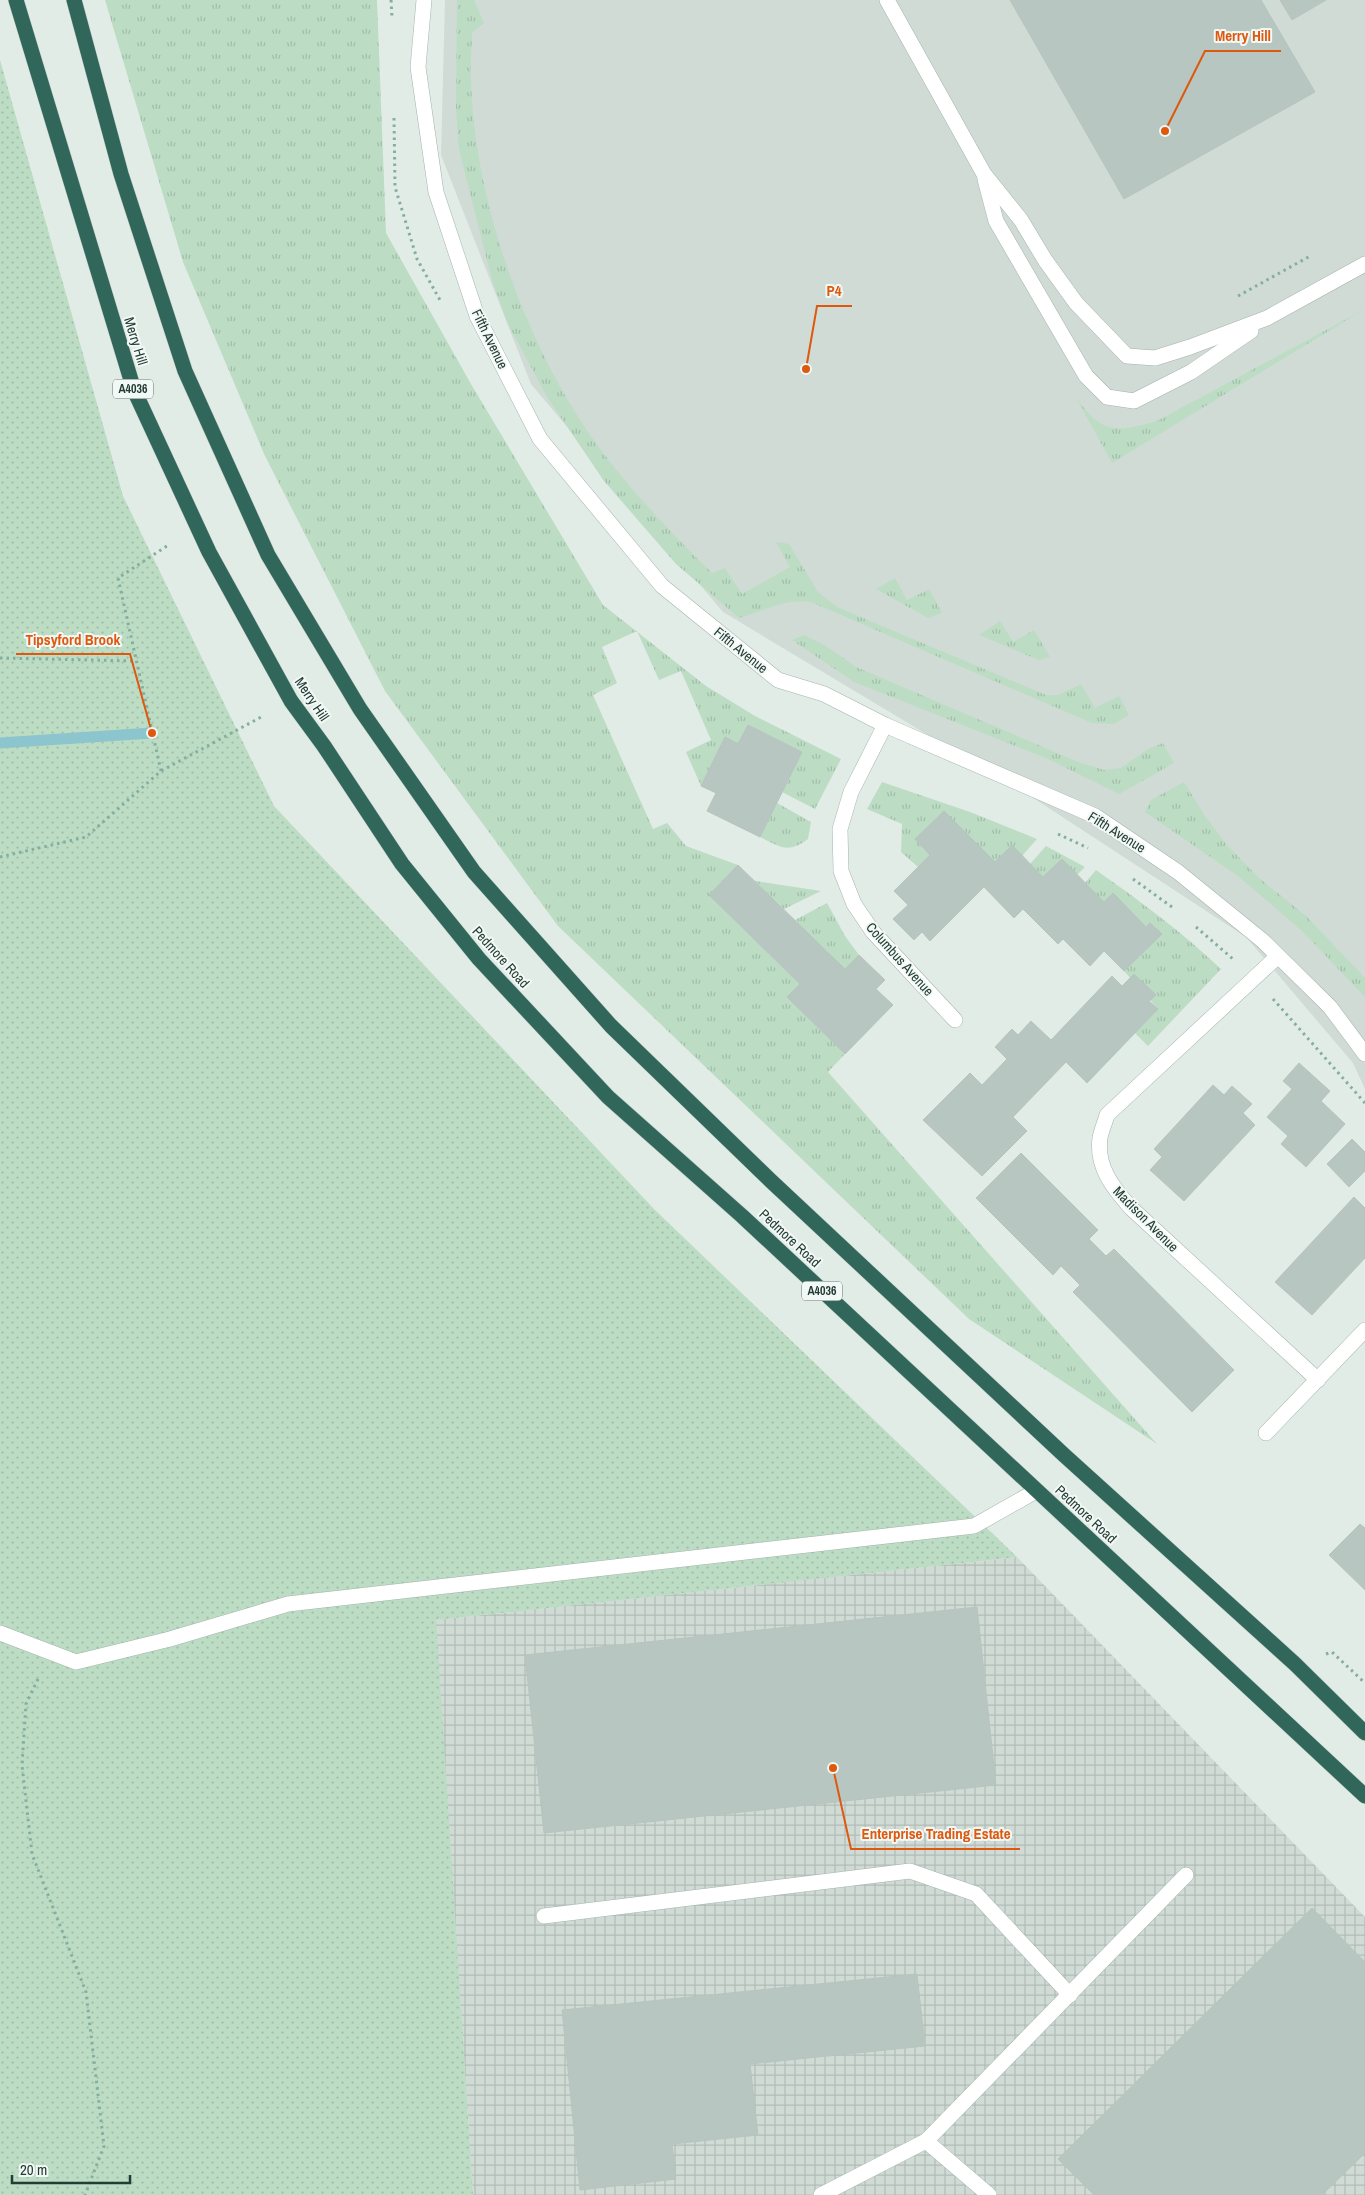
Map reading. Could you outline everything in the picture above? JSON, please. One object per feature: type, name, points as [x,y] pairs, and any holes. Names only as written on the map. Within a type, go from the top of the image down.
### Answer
[{"type":"highway","name":"Merry Hill","points":[[16,0],[134,390],[209,552],[291,701],[324,746]]},
{"type":"highway","name":"Pedmore Road","points":[[74,0],[121,174],[185,371],[268,555],[360,709],[474,872],[611,1026],[800,1208],[1064,1455],[1295,1664],[1365,1733]]},
{"type":"highway","name":"Pedmore Road","points":[[324,746],[402,864],[479,959],[608,1097],[742,1216],[1365,1796]]},
{"type":"street","name":"Fifth Avenue","points":[[424,0],[418,67],[436,192],[477,316],[540,439],[662,586],[778,680],[824,694],[885,726],[1095,816],[1178,872],[1278,956],[1330,1007],[1365,1054]]},
{"type":"street","points":[[887,0],[984,174],[1021,220],[1045,260],[1076,303],[1127,356],[1155,358],[1268,318],[1365,264]]},
{"type":"street","points":[[984,174],[996,221],[1086,376],[1108,397],[1134,402],[1191,372],[1290,306]]},
{"type":"street","name":"Columbus Avenue","points":[[885,726],[848,801],[840,829],[840,871],[854,904],[873,932],[955,1020]]},
{"type":"street","name":"Madison Avenue","points":[[1278,956],[1107,1115],[1100,1138],[1101,1162],[1111,1185],[1131,1208],[1318,1380]]},
{"type":"street","points":[[1266,1433],[1365,1330]]},
{"type":"street","points":[[0,1633],[76,1662],[170,1639],[288,1604],[974,1526],[1036,1491]]},
{"type":"street","points":[[544,1916],[910,1871],[976,1894],[1070,1995]]},
{"type":"street","points":[[821,2195],[926,2141],[1186,1876]]},
{"type":"street","points":[[926,2141],[989,2195]]},
{"type":"path","points":[[1236,298],[1312,255]]},
{"type":"path","points":[[161,771],[118,578],[170,544]]},
{"type":"path","points":[[0,658],[136,661]]},
{"type":"path","points":[[0,857],[86,838],[161,771],[263,716]]},
{"type":"path","points":[[1051,830],[1094,851]]},
{"type":"path","points":[[1126,874],[1173,908]]},
{"type":"path","points":[[1196,926],[1254,978],[1365,1103]]},
{"type":"path","points":[[51,1652],[26,1704],[22,1765],[32,1854],[86,1992],[104,2146],[85,2195]]},
{"type":"path","points":[[1332,1652],[1365,1684]]},
{"type":"shaded area","points":[[445,0],[1365,0],[1365,1089],[1353,1063],[1246,937],[1038,801],[723,612],[531,384],[441,155]]},
{"type":"shaded area","points":[[1017,1557],[1365,1917],[1365,2195],[473,2195],[435,1620]]},
{"type":"green space","points":[[105,0],[377,0],[386,233],[471,384],[603,605],[636,631],[602,647],[617,683],[593,695],[653,829],[667,823],[686,846],[738,865],[709,895],[800,984],[787,997],[845,1054],[828,1072],[1157,1444],[969,1319],[558,926],[385,691],[265,456],[183,262]]},
{"type":"green space","points":[[457,0],[474,0],[484,23],[472,33],[471,73],[474,126],[482,174],[494,223],[509,272],[527,319],[548,364],[572,407],[598,446],[624,480],[667,527],[712,573],[725,568],[742,594],[790,567],[776,542],[789,544],[818,592],[837,607],[1046,695],[1058,695],[1081,684],[1095,708],[1119,696],[1129,715],[1114,724],[1092,723],[811,602],[784,603],[739,618],[676,564],[604,481],[547,397],[507,322],[492,280],[459,149],[456,110]]},
{"type":"green space","points":[[0,60],[123,496],[274,806],[655,1210],[1017,1557],[436,1620],[473,2195],[0,2195]]},
{"type":"green space","points":[[1365,309],[1112,463],[1075,396],[1093,418],[1110,427],[1131,428],[1157,421]]},
{"type":"green space","points":[[895,578],[907,600],[929,589],[942,613],[928,618],[876,589]]},
{"type":"green space","points":[[1000,621],[1013,642],[1034,630],[1050,657],[1039,660],[979,635]]},
{"type":"green space","points":[[638,632],[706,686],[755,716],[841,759],[815,809],[782,792],[802,752],[748,725],[738,744],[725,738],[701,786],[686,752],[711,740],[681,671],[659,680]]},
{"type":"green space","points":[[804,635],[826,646],[856,667],[1078,762],[1104,770],[1121,768],[1148,749],[1163,743],[1174,763],[1119,794],[1046,758],[854,682],[792,640]]},
{"type":"green space","points":[[882,782],[970,812],[1037,839],[1022,856],[1012,845],[995,862],[944,811],[915,839],[930,855],[918,867],[901,852],[902,824],[867,809]]},
{"type":"green space","points":[[1184,782],[1205,816],[1227,845],[1259,878],[1306,916],[1365,978],[1365,997],[1302,931],[1238,876],[1145,812],[1151,800]]},
{"type":"green space","points":[[777,803],[811,822],[808,839],[801,844],[789,848],[773,844],[760,837]]},
{"type":"green space","points":[[1046,846],[1085,867],[1077,875],[1043,877],[1030,864]]},
{"type":"green space","points":[[1096,870],[1160,917],[1221,969],[1148,1046],[1135,1033],[1158,1009],[1124,971],[1161,934],[1146,927],[1113,894],[1104,902],[1085,883]]},
{"type":"green space","points":[[755,881],[821,891],[784,909]]},
{"type":"green space","points":[[827,903],[845,936],[859,955],[845,969],[795,920]]},
{"type":"building","points":[[1010,0],[1261,0],[1315,92],[1124,199]]},
{"type":"building","points":[[1280,0],[1326,0],[1292,20]]},
{"type":"building","points":[[748,725],[802,752],[760,837],[707,811],[716,793],[701,786],[725,737],[738,744]]},
{"type":"building","points":[[944,811],[995,862],[1012,845],[1043,877],[1062,859],[1104,902],[1113,893],[1146,927],[1150,923],[1162,934],[1124,971],[1104,951],[1090,966],[1063,939],[1058,944],[1023,909],[1014,918],[984,887],[930,941],[922,932],[914,940],[893,919],[908,905],[894,891],[930,855],[915,839]]},
{"type":"building","points":[[738,865],[845,969],[859,955],[885,980],[876,989],[893,1005],[845,1054],[787,997],[800,984],[709,895]]},
{"type":"building","points":[[1134,974],[1156,995],[1149,1001],[1158,1009],[1087,1083],[1066,1062],[1013,1117],[1027,1131],[982,1176],[923,1120],[970,1073],[982,1085],[1007,1059],[995,1047],[1012,1029],[1018,1035],[1031,1021],[1051,1040],[1112,976],[1122,986]]},
{"type":"building","points":[[1299,1063],[1330,1091],[1321,1101],[1345,1124],[1306,1167],[1281,1144],[1288,1136],[1267,1117],[1292,1089],[1283,1081]]},
{"type":"building","points":[[1213,1085],[1224,1095],[1232,1086],[1252,1104],[1243,1113],[1255,1125],[1184,1201],[1150,1170],[1162,1157],[1154,1149]]},
{"type":"building","points":[[1352,1139],[1365,1152],[1365,1171],[1349,1187],[1327,1164]]},
{"type":"building","points":[[1021,1153],[1098,1230],[1089,1239],[1106,1256],[1114,1249],[1234,1370],[1192,1412],[1073,1292],[1080,1285],[1061,1266],[1053,1275],[976,1198]]},
{"type":"building","points":[[1354,1197],[1365,1208],[1365,1258],[1312,1315],[1275,1282]]},
{"type":"building","points":[[1360,1524],[1365,1528],[1365,1590],[1329,1555]]},
{"type":"building","points":[[977,1607],[996,1785],[544,1833],[525,1655]]},
{"type":"building","points":[[1312,1908],[1365,1962],[1365,2153],[1322,2195],[1094,2195],[1058,2159]]},
{"type":"building","points":[[917,1974],[925,2046],[750,2064],[758,2135],[672,2144],[676,2179],[580,2190],[562,2010]]},
{"type":"waterway","points":[[0,743],[152,733]]},
{"type":"place","name":"Merry Hill","points":[[1165,131]]},
{"type":"place","name":"P4","points":[[806,369]]},
{"type":"place","name":"Tipsyford Brook","points":[[152,733]]},
{"type":"place","name":"Enterprise Trading Estate","points":[[833,1768]]}]
